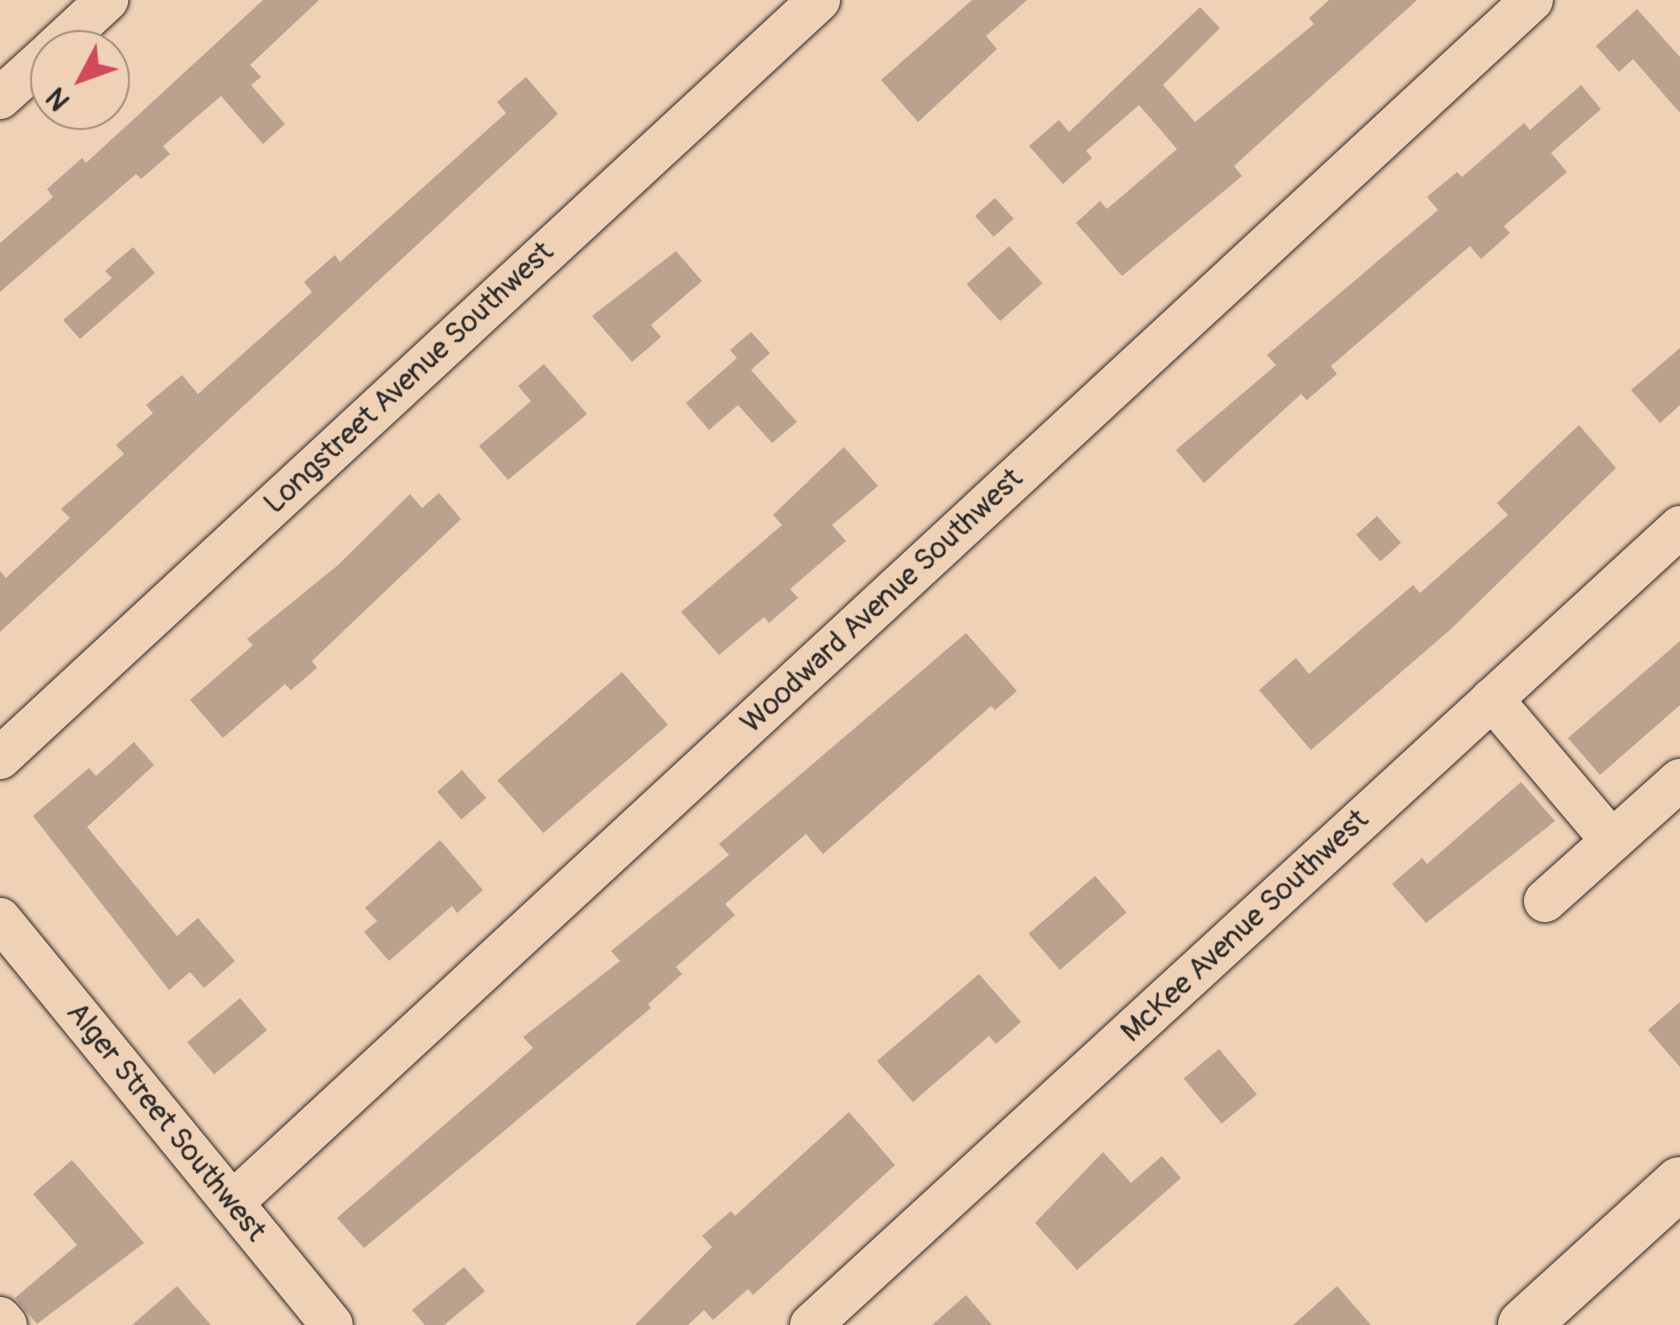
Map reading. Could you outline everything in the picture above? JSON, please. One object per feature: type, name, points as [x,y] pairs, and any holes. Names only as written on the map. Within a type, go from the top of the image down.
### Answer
[{"type":"main road","points":[[1524,1325],[1680,1182]]},
{"type":"street","points":[[74,30],[107,0]]},
{"type":"street","name":"Longstreet Avenue Southwest","points":[[0,758],[819,0]]},
{"type":"street","name":"Woodward Avenue Southwest","points":[[232,1203],[1532,0]]},
{"type":"street","points":[[0,98],[30,70]]},
{"type":"street","name":"McKee Avenue Southwest","points":[[811,1325],[1680,527]]},
{"type":"street","points":[[1492,699],[1612,841]]},
{"type":"street","points":[[1545,901],[1680,780]]},
{"type":"street","name":"Alger Street Southwest","points":[[0,920],[332,1325]]},
{"type":"street","points":[[0,1318],[6,1325]]},
{"type":"building","points":[[263,0],[319,0],[250,65],[261,77],[251,85],[285,124],[263,144],[221,96],[163,146],[170,154],[141,179],[136,174],[0,292],[0,243],[53,197],[47,189],[82,158],[86,163],[122,130],[130,130],[130,122]]},
{"type":"building","points":[[972,0],[1027,0],[986,36],[997,49],[918,122],[881,80]]},
{"type":"building","points":[[1329,0],[1417,0],[1234,166],[1242,176],[1122,276],[1076,223],[1100,201],[1107,209],[1177,149],[1139,105],[1086,151],[1092,158],[1063,184],[1029,146],[1059,120],[1069,132],[1200,7],[1220,28],[1163,85],[1195,122],[1314,24],[1309,18]]},
{"type":"building","points":[[1637,9],[1680,57],[1680,113],[1633,59],[1619,72],[1596,46]]},
{"type":"building","points":[[526,77],[558,114],[0,632],[0,571],[6,578],[70,518],[61,509],[124,454],[116,445],[153,413],[146,405],[182,375],[198,394],[312,292],[304,282],[335,255],[340,262],[506,113],[497,102]]},
{"type":"building","points":[[1581,85],[1601,109],[1551,153],[1567,172],[1504,226],[1510,233],[1481,259],[1470,246],[1331,366],[1337,374],[1307,400],[1301,394],[1204,483],[1176,450],[1276,365],[1267,355],[1438,210],[1427,197],[1457,172],[1462,177],[1524,123],[1530,130]]},
{"type":"building","points":[[995,198],[1014,219],[994,237],[975,216]]},
{"type":"building","points":[[1009,246],[1042,283],[1000,321],[967,284]]},
{"type":"building","points":[[133,247],[155,273],[80,339],[63,320],[112,278],[105,271]]},
{"type":"building","points":[[676,251],[702,281],[651,325],[661,337],[632,362],[592,316]]},
{"type":"building","points":[[751,332],[770,353],[751,370],[797,422],[772,443],[738,405],[709,430],[686,403],[737,358],[730,350]]},
{"type":"building","points":[[1680,348],[1680,405],[1660,423],[1631,390]]},
{"type":"building","points":[[544,364],[587,414],[508,480],[479,446],[531,401],[518,386]]},
{"type":"building","points":[[1579,425],[1616,468],[1451,629],[1311,750],[1259,690],[1296,658],[1309,674],[1413,585],[1420,593],[1508,515],[1497,503]]},
{"type":"building","points":[[844,447],[878,486],[832,525],[846,541],[790,589],[798,598],[769,623],[764,617],[719,655],[681,612],[782,525],[773,515]]},
{"type":"building","points":[[439,493],[461,519],[312,661],[317,668],[291,690],[285,684],[223,738],[190,700],[253,645],[247,639],[337,566],[410,494],[422,508]]},
{"type":"building","points":[[1377,516],[1401,543],[1380,561],[1356,535]]},
{"type":"building","points":[[966,633],[1017,691],[995,710],[991,706],[823,854],[806,834],[725,904],[735,915],[676,967],[682,974],[648,1004],[651,1008],[364,1248],[337,1218],[533,1048],[523,1037],[620,961],[611,951],[729,855],[719,844]]},
{"type":"building","points":[[1680,641],[1680,705],[1600,775],[1568,738]]},
{"type":"building","points":[[622,672],[668,725],[543,833],[497,780]]},
{"type":"building","points":[[134,742],[154,765],[87,827],[177,936],[198,918],[235,961],[204,988],[190,972],[169,990],[33,816],[89,768],[96,776]]},
{"type":"building","points":[[462,770],[486,798],[461,820],[437,792]]},
{"type":"building","points":[[1521,782],[1555,821],[1426,923],[1392,884],[1422,858],[1427,864]]},
{"type":"building","points":[[440,840],[483,890],[457,913],[452,906],[389,961],[364,932],[377,921],[365,908]]},
{"type":"building","points":[[1095,876],[1126,912],[1060,970],[1029,934]]},
{"type":"building","points":[[979,974],[1021,1022],[996,1044],[989,1036],[913,1102],[877,1061]]},
{"type":"building","points":[[240,998],[267,1030],[214,1075],[187,1042]]},
{"type":"building","points":[[1680,1002],[1680,1067],[1648,1030]]},
{"type":"building","points":[[1219,1049],[1257,1094],[1222,1124],[1184,1079]]},
{"type":"building","points":[[849,1112],[895,1165],[753,1295],[748,1289],[713,1320],[704,1310],[688,1325],[635,1325],[712,1247],[702,1236],[731,1211],[735,1216]]},
{"type":"building","points":[[1103,1152],[1131,1183],[1162,1156],[1181,1178],[1077,1270],[1035,1223]]},
{"type":"building","points":[[72,1160],[144,1243],[37,1324],[15,1298],[77,1245],[33,1194]]},
{"type":"building","points":[[464,1267],[485,1291],[444,1325],[425,1325],[412,1310]]},
{"type":"building","points":[[177,1286],[211,1325],[132,1325]]},
{"type":"building","points":[[1337,1286],[1371,1325],[1293,1325]]},
{"type":"building","points":[[966,1295],[992,1325],[932,1325]]}]
